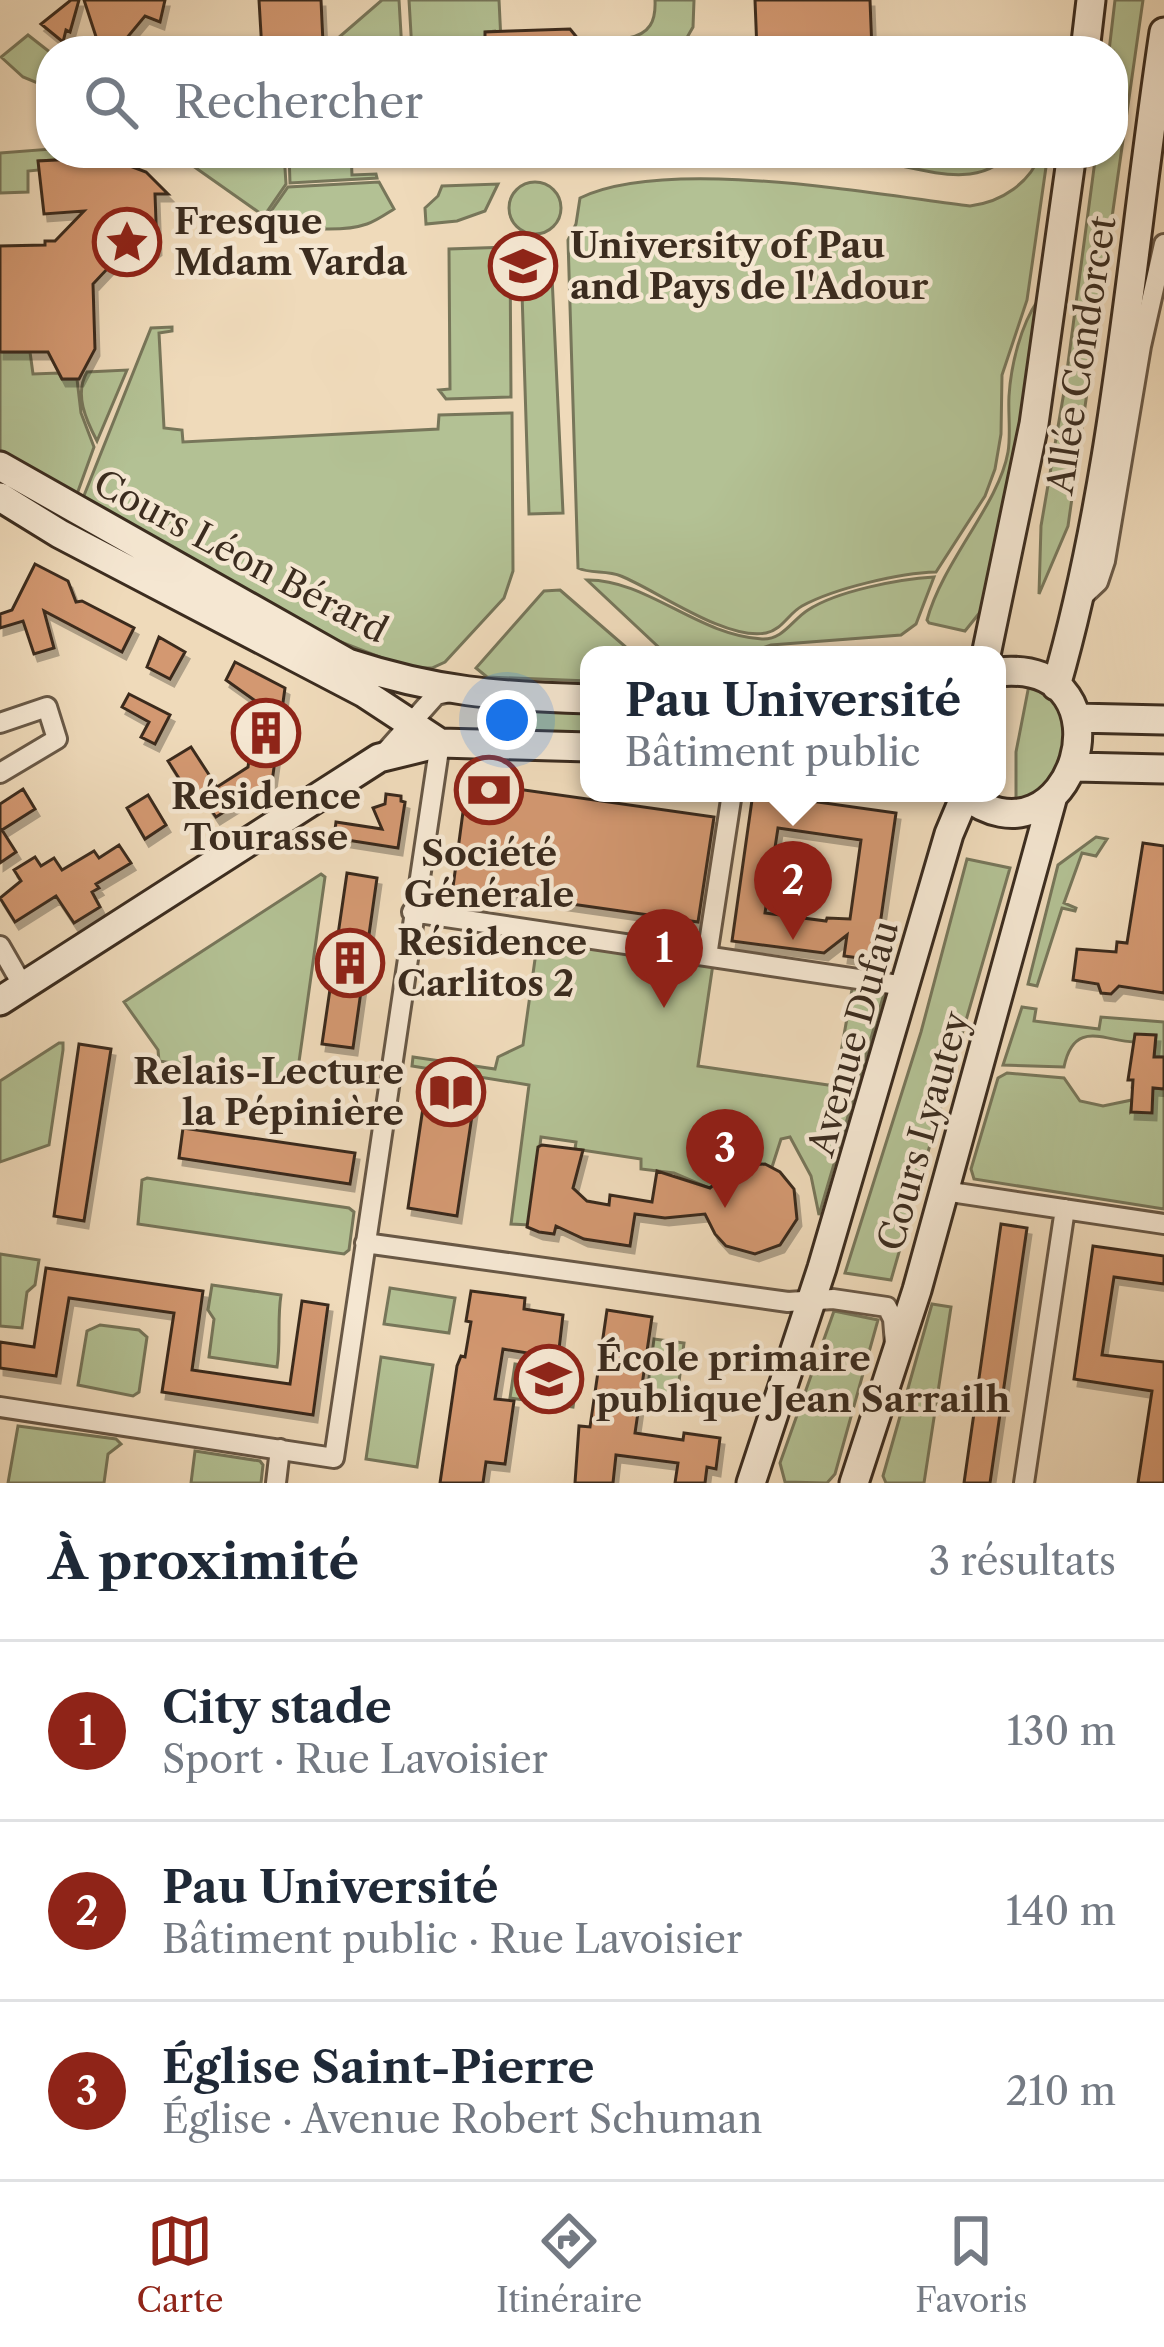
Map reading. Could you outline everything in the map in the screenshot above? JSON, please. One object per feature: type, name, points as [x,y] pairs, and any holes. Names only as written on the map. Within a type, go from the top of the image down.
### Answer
[{"type":"main road","points":[[1087,36],[1091,0]]},
{"type":"main road","name":"Allée Condorcet","points":[[1056,686],[1105,457],[1164,32]]},
{"type":"main road","name":"Allée Condorcet","points":[[988,646],[1034,424],[1070,168]]},
{"type":"main road","name":"Cours Léon Bérard","points":[[0,466],[348,663],[405,682],[480,695],[580,699]]},
{"type":"main road","name":"Cours Léon Bérard","points":[[0,497],[60,534],[346,683],[440,743]]},
{"type":"main road","points":[[975,802],[1006,811],[1039,805],[1053,796],[1075,767],[1080,742],[1076,718],[1056,686],[1024,672],[1006,672]]},
{"type":"main road","points":[[1076,718],[1164,720]]},
{"type":"main road","points":[[12,994],[379,758],[440,743],[580,747]]},
{"type":"main road","points":[[1075,767],[1164,769]]},
{"type":"main road","name":"Cours Lyautey","points":[[854,1483],[944,1191],[1053,796]]},
{"type":"main road","name":"Avenue Dufau","points":[[757,1475],[960,802]]},
{"type":"street","points":[[1078,600],[1098,582],[1105,561],[1141,346],[1164,244]]},
{"type":"street","points":[[379,758],[436,695],[455,691]]},
{"type":"street","points":[[0,723],[47,707],[57,739],[0,772]]},
{"type":"street","points":[[0,1407],[334,1457],[440,743]]},
{"type":"street","points":[[707,956],[731,802]]},
{"type":"street","points":[[412,912],[905,986]]},
{"type":"street","points":[[0,946],[12,994]]},
{"type":"street","points":[[944,1191],[1164,1224]]},
{"type":"street","points":[[1024,1483],[1066,1209]]},
{"type":"street","points":[[365,1243],[788,1302],[833,1299],[886,1307],[893,1319],[895,1351]]},
{"type":"street","points":[[276,1483],[280,1449]]},
{"type":"green space","points":[[382,0],[399,0],[401,36],[340,36]]},
{"type":"green space","points":[[409,0],[499,0],[501,36],[495,31],[486,36],[411,36]]},
{"type":"green space","points":[[655,0],[694,0],[688,36],[634,36],[650,25]]},
{"type":"green space","points":[[1115,0],[1143,0],[1128,105],[1128,36],[1111,36]]},
{"type":"green space","points":[[28,35],[36,41],[36,82],[23,77],[1,57]]},
{"type":"green space","points":[[36,150],[39,170],[28,171],[28,192],[0,193],[0,153]]},
{"type":"green space","points":[[196,168],[285,168],[286,184],[264,216]]},
{"type":"green space","points":[[290,168],[352,168],[352,175],[376,174],[377,178],[290,183]]},
{"type":"green space","points":[[913,168],[991,168],[970,174]]},
{"type":"green space","points":[[1033,168],[1046,168],[1027,300],[1002,375],[995,469],[985,496],[936,572],[886,578],[832,593],[802,606],[772,631],[750,633],[712,622],[621,576],[578,568],[568,240],[580,198],[617,186],[716,179],[827,187],[970,206],[1013,189]]},
{"type":"green space","points":[[1094,168],[1119,168],[1068,526],[1039,594],[1041,526]]},
{"type":"green space","points":[[379,182],[394,209],[367,224],[316,229],[267,217],[288,187]]},
{"type":"green space","points":[[535,182],[553,190],[561,208],[553,226],[535,234],[517,226],[509,208],[517,190]]},
{"type":"green space","points":[[498,184],[485,211],[457,221],[426,224],[425,208],[442,186]]},
{"type":"green space","points":[[510,247],[511,397],[446,399],[439,390],[450,389],[449,249]]},
{"type":"green space","points":[[548,252],[563,513],[529,514],[521,261],[528,253]]},
{"type":"green space","points":[[1038,300],[1023,416],[981,611],[965,631],[929,623],[945,576],[1003,472],[1015,358]]},
{"type":"green space","points":[[172,327],[172,331],[159,333],[164,428],[182,430],[183,442],[438,429],[439,415],[512,413],[513,571],[504,598],[445,662],[432,668],[408,668],[333,639],[83,498],[151,328]]},
{"type":"green space","points":[[0,352],[30,352],[33,374],[59,373],[62,379],[77,379],[81,413],[94,447],[77,494],[0,450]]},
{"type":"green space","points":[[127,370],[97,441],[83,407],[83,380],[87,372]]},
{"type":"green space","points":[[934,577],[916,624],[901,635],[768,646],[657,646],[587,580],[630,588],[716,628],[762,639],[776,636],[808,610],[835,597],[886,583]]},
{"type":"green space","points":[[560,590],[625,646],[580,646],[580,681],[487,677],[476,668],[544,591]]},
{"type":"green space","points":[[1029,685],[1064,716],[1066,739],[1053,785],[1016,802],[1016,752]]},
{"type":"green space","points":[[485,706],[580,711],[580,737],[483,733]]},
{"type":"green space","points":[[1096,837],[1107,839],[1096,856],[1082,853],[1064,903],[1075,911],[1062,908],[1037,986],[1028,984],[1058,865]]},
{"type":"green space","points":[[967,859],[1010,868],[891,1280],[845,1273],[921,1032]]},
{"type":"green space","points":[[321,874],[325,877],[297,1076],[291,1081],[159,1061],[158,1050],[124,1002]]},
{"type":"green space","points":[[538,938],[713,964],[698,1066],[835,1086],[853,984],[878,988],[884,994],[819,1215],[811,1176],[790,1137],[781,1139],[772,1167],[737,1166],[711,1189],[674,1173],[641,1169],[641,1159],[575,1149],[576,1142],[541,1137],[530,1225],[511,1224],[529,1085],[412,1066],[413,1057],[495,1069],[498,1057],[523,1045]]},
{"type":"green space","points":[[1022,1007],[1036,1009],[1034,1021],[1099,1029],[1101,1017],[1164,1022],[1164,1057],[1154,1057],[1156,1036],[1135,1035],[1134,1042],[1092,1036],[1075,1043],[1064,1067],[1003,1065]]},
{"type":"green space","points":[[59,1043],[63,1050],[49,1145],[0,1162],[0,1081]]},
{"type":"green space","points":[[1007,1073],[1064,1078],[1080,1101],[1103,1106],[1132,1100],[1131,1111],[1153,1088],[1164,1089],[1164,1209],[974,1179],[971,1169],[998,1078]]},
{"type":"green space","points":[[142,1180],[349,1208],[354,1212],[349,1250],[344,1254],[138,1224]]},
{"type":"green space","points":[[0,1254],[39,1260],[35,1285],[27,1292],[22,1328],[0,1326]]},
{"type":"green space","points":[[212,1285],[281,1295],[277,1367],[209,1357]]},
{"type":"green space","points":[[390,1288],[455,1298],[449,1333],[384,1324]]},
{"type":"green space","points":[[932,1304],[951,1307],[924,1483],[886,1483],[883,1476]]},
{"type":"green space","points":[[834,1311],[878,1320],[835,1474],[827,1483],[785,1482],[780,1463]]},
{"type":"green space","points":[[100,1325],[139,1330],[147,1337],[139,1392],[133,1396],[78,1385],[87,1331]]},
{"type":"green space","points":[[654,1339],[684,1343],[676,1405],[646,1401]]},
{"type":"green space","points":[[381,1357],[433,1365],[417,1467],[366,1459]]},
{"type":"green space","points":[[515,1364],[578,1373],[573,1407],[510,1398]]},
{"type":"green space","points":[[18,1426],[116,1439],[121,1444],[108,1454],[104,1483],[8,1483]]},
{"type":"green space","points":[[195,1451],[260,1461],[261,1483],[191,1483]]},
{"type":"building","points":[[71,0],[79,0],[70,32],[66,30],[64,36],[56,36],[41,24]]},
{"type":"building","points":[[84,0],[165,0],[160,22],[145,16],[128,36],[96,36]]},
{"type":"building","points":[[259,0],[321,0],[323,36],[261,36]]},
{"type":"building","points":[[755,0],[870,0],[871,36],[756,36]]},
{"type":"building","points":[[570,29],[576,36],[485,36],[485,32]]},
{"type":"building","points":[[39,168],[135,168],[168,194],[155,194],[157,248],[142,260],[140,234],[93,284],[95,349],[79,379],[62,379],[48,352],[0,352],[0,246],[55,241],[84,211],[44,214]]},
{"type":"building","points":[[35,564],[68,581],[76,602],[134,628],[122,652],[44,611],[54,648],[34,654],[23,621],[0,628],[0,614],[12,610]]},
{"type":"building","points":[[159,637],[185,652],[170,679],[147,667]]},
{"type":"building","name":"Résidence Tourasse","points":[[235,662],[285,688],[272,782],[216,817],[202,797],[194,802],[168,761],[191,747],[217,787],[248,767],[257,702],[226,680]]},
{"type":"building","points":[[129,694],[170,715],[155,744],[141,737],[149,722],[122,707]]},
{"type":"building","points":[[467,782],[580,798],[580,802],[714,817],[698,922],[453,887]]},
{"type":"building","points":[[23,789],[35,809],[2,830],[16,852],[0,863],[0,804]]},
{"type":"building","points":[[386,794],[401,796],[405,802],[398,848],[334,838],[336,822],[382,829],[373,808],[385,804]]},
{"type":"building","points":[[148,795],[166,825],[145,839],[127,808]]},
{"type":"building","points":[[752,802],[817,802],[896,813],[875,960],[844,956],[847,935],[824,953],[732,941]],"holes":[[[778,828],[861,840],[850,919],[826,921],[765,913]]]},
{"type":"building","points":[[1143,843],[1164,846],[1164,993],[1119,986],[1111,994],[1101,993],[1098,984],[1073,980],[1077,949],[1116,952],[1117,942],[1127,943]]},
{"type":"building","points":[[119,845],[131,863],[96,884],[99,888],[92,892],[100,907],[74,923],[56,896],[15,922],[0,898],[21,881],[14,870],[35,857],[41,866],[54,858],[62,870],[94,851],[99,858]]},
{"type":"building","name":"Résidence Carlitos 2","points":[[347,873],[377,878],[353,1048],[322,1044]]},
{"type":"building","points":[[1135,1034],[1156,1035],[1154,1057],[1164,1057],[1164,1089],[1153,1088],[1152,1113],[1131,1112],[1133,1080],[1128,1080]]},
{"type":"building","points":[[79,1044],[111,1049],[84,1221],[54,1216]]},
{"type":"building","points":[[427,1081],[476,1089],[457,1216],[408,1208]]},
{"type":"building","points":[[183,1128],[355,1153],[350,1184],[179,1158]]},
{"type":"building","points":[[542,1145],[583,1150],[573,1188],[587,1201],[609,1205],[610,1195],[652,1202],[657,1171],[710,1188],[735,1166],[765,1164],[780,1172],[794,1189],[797,1219],[780,1245],[755,1254],[726,1246],[705,1214],[665,1218],[635,1214],[630,1246],[584,1239],[556,1226],[554,1234],[539,1232],[527,1227]]},
{"type":"building","points":[[1001,1224],[1027,1228],[990,1483],[964,1483]]},
{"type":"building","points":[[1093,1246],[1164,1256],[1164,1284],[1114,1277],[1102,1355],[1164,1362],[1164,1483],[1138,1483],[1152,1391],[1074,1379]]},
{"type":"building","points":[[46,1268],[203,1291],[192,1370],[290,1384],[302,1301],[328,1305],[313,1415],[162,1392],[174,1313],[69,1298],[56,1376],[0,1368],[0,1342],[34,1347]]},
{"type":"building","points":[[471,1291],[525,1298],[524,1309],[563,1315],[558,1358],[503,1349],[495,1399],[514,1401],[505,1464],[486,1462],[483,1483],[440,1483],[457,1366],[461,1356],[465,1357],[471,1322],[466,1321]]},
{"type":"building","points":[[607,1310],[652,1317],[635,1433],[683,1440],[684,1433],[720,1438],[716,1469],[707,1467],[705,1483],[675,1483],[678,1463],[616,1455],[613,1483],[575,1483],[579,1426],[590,1427]]},
{"type":"place","name":"Fresque Mdam Varda","points":[[127,242]]},
{"type":"place","name":"University of Pau and Pays de l'Adour","points":[[523,266]]},
{"type":"place","name":"Résidence Tourasse","points":[[266,733]]},
{"type":"place","name":"Société Générale","points":[[489,790]]},
{"type":"place","name":"Pau Université","points":[[793,940]]},
{"type":"place","name":"Résidence Carlitos 2","points":[[350,963]]},
{"type":"place","name":"City stade","points":[[664,1008]]},
{"type":"place","name":"Relais-Lecture la Pépinière","points":[[451,1092]]},
{"type":"place","name":"Église Saint-Pierre","points":[[725,1208]]},
{"type":"place","name":"École primaire publique Jean Sarrailh","points":[[549,1379]]}]
